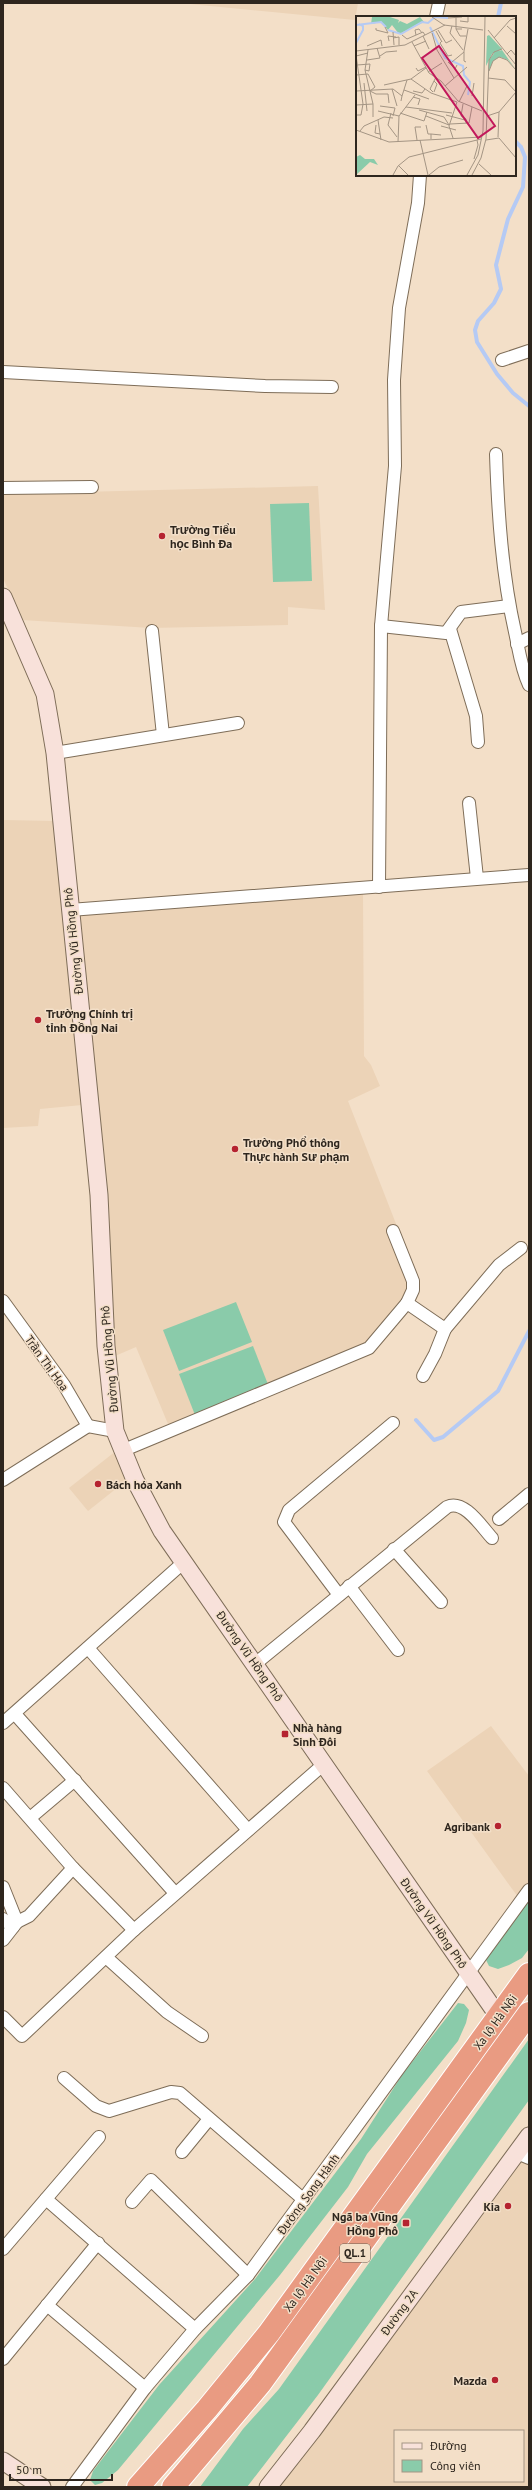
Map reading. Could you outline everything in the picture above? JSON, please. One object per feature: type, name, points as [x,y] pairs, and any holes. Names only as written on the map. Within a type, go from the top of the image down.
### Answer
[{"type":"highway","name":"Xa lộ Hà Nội","points":[[138,2487],[207,2409],[269,2333],[529,1974]]},
{"type":"highway","name":"Xa lộ Hà Nội","points":[[173,2487],[260,2384],[529,2012]]},
{"type":"street","points":[[436,16],[439,3]]},
{"type":"street","points":[[379,887],[381,626],[395,466],[394,380],[399,308],[418,203],[420,176]]},
{"type":"street","points":[[502,360],[529,351]]},
{"type":"street","points":[[3,372],[265,386],[332,387]]},
{"type":"street","points":[[496,454],[498,517],[509,606],[517,644],[529,685]]},
{"type":"street","points":[[3,488],[92,487]]},
{"type":"street","name":"Đường Vũ Hồng Phô","points":[[3,598],[45,694],[55,752],[99,1195],[106,1346],[115,1431],[151,1512],[254,1664],[499,2017]]},
{"type":"street","points":[[478,742],[476,716],[450,629],[452,622],[461,612],[509,606]]},
{"type":"street","points":[[381,626],[441,633],[450,629]]},
{"type":"street","points":[[152,631],[162,736]]},
{"type":"street","points":[[517,644],[529,638]]},
{"type":"street","points":[[55,752],[238,723]]},
{"type":"street","points":[[469,803],[476,878]]},
{"type":"street","points":[[70,910],[529,875]]},
{"type":"street","points":[[124,1450],[369,1348],[407,1303],[413,1290],[413,1281],[393,1230]]},
{"type":"street","points":[[423,1376],[436,1354],[445,1329],[499,1265],[522,1248]]},
{"type":"street","name":"Trần Thị Hoa","points":[[3,1301],[64,1385],[88,1426]]},
{"type":"street","points":[[407,1303],[445,1329]]},
{"type":"street","points":[[339,1595],[284,1522],[288,1510],[393,1423]]},
{"type":"street","points":[[3,1480],[88,1426],[115,1431]]},
{"type":"street","points":[[499,1519],[529,1494]]},
{"type":"street","points":[[254,1664],[394,1549],[452,1504],[462,1506],[492,1538]]},
{"type":"street","points":[[394,1549],[441,1602]]},
{"type":"street","points":[[3,1723],[15,1714],[184,1562]]},
{"type":"street","points":[[349,1586],[398,1650]]},
{"type":"street","points":[[88,1648],[248,1830]]},
{"type":"street","points":[[15,1714],[176,1893]]},
{"type":"street","points":[[3,2017],[22,2036],[134,1930],[324,1764]]},
{"type":"street","points":[[30,1818],[75,1780]]},
{"type":"street","points":[[3,1788],[73,1868],[134,1930]]},
{"type":"street","points":[[3,1940],[15,1925],[29,1916],[73,1868]]},
{"type":"street","points":[[3,1887],[15,1925]]},
{"type":"street","name":"Đường Song Hành","points":[[72,2487],[145,2388],[195,2329],[248,2275],[470,1974],[529,1890]]},
{"type":"street","points":[[3,1919],[15,1925]]},
{"type":"street","points":[[106,1956],[162,2008],[202,2036]]},
{"type":"street","points":[[64,2078],[96,2106],[110,2111],[171,2092],[180,2093],[304,2200]]},
{"type":"street","points":[[182,2152],[209,2119]]},
{"type":"street","name":"Đường 2A","points":[[268,2487],[523,2155],[529,2136]]},
{"type":"street","points":[[3,2249],[99,2137]]},
{"type":"street","points":[[132,2202],[151,2180],[248,2275]]},
{"type":"street","points":[[46,2199],[195,2329]]},
{"type":"street","points":[[3,2359],[98,2243]]},
{"type":"street","points":[[47,2305],[145,2388]]},
{"type":"street","points":[[3,2461],[42,2487]]},
{"type":"shaded area","points":[[180,3],[358,3],[355,20]]},
{"type":"shaded area","name":"Trường Tiểu học Bình Đa","points":[[318,486],[325,610],[288,607],[288,625],[151,628],[22,620],[3,578],[3,494]]},
{"type":"shaded area","name":"Trường Chính trị tỉnh Đồng Nai","points":[[3,820],[55,821],[82,1105],[40,1109],[38,1126],[3,1128]]},
{"type":"shaded area","name":"Trường Phổ thông Thực hành Sư phạm","points":[[363,893],[364,1056],[371,1065],[380,1086],[348,1101],[418,1280],[392,1330],[373,1353],[173,1436],[136,1347],[115,1356],[107,1197],[78,914]]},
{"type":"shaded area","name":"Bách hóa Xanh","points":[[116,1451],[127,1480],[88,1511],[69,1488]]},
{"type":"shaded area","name":"Agribank","points":[[491,1726],[529,1776],[529,1882],[518,1897],[427,1771]]},
{"type":"shaded area","points":[[529,2149],[529,2487],[278,2487]]},
{"type":"green space","points":[[309,503],[312,581],[273,582],[270,504]]},
{"type":"green space","points":[[236,1302],[252,1342],[179,1371],[163,1330]]},
{"type":"green space","points":[[253,1346],[269,1387],[195,1415],[179,1374]]},
{"type":"green space","points":[[529,1894],[529,1949],[522,1958],[509,1965],[498,1969],[489,1966],[485,1958]]},
{"type":"green space","points":[[458,2003],[464,2004],[469,2010],[466,2023],[458,2041],[367,2154],[348,2187],[280,2275],[118,2470],[102,2483],[95,2485],[90,2480],[93,2471],[159,2385],[255,2279],[361,2139],[402,2075]]},
{"type":"green space","points":[[529,2039],[529,2100],[318,2395],[247,2487],[200,2487],[243,2429],[279,2389]]},
{"type":"waterway","points":[[498,16],[501,3]]},
{"type":"waterway","points":[[516,142],[521,147],[525,157],[523,187],[508,219],[496,265],[501,289],[494,303],[478,321],[475,330],[477,342],[497,374],[513,393],[529,406]]},
{"type":"waterway","points":[[416,1420],[434,1440],[443,1437],[498,1391],[529,1331]]},
{"type":"place","name":"Trường Tiểu học Bình Đa","points":[[162,536]]},
{"type":"place","name":"Trường Chính trị tỉnh Đồng Nai","points":[[38,1020]]},
{"type":"place","name":"Trường Phổ thông Thực hành Sư phạm","points":[[235,1149]]},
{"type":"place","name":"Bách hóa Xanh","points":[[98,1484]]},
{"type":"place","name":"Nhà hàng Sinh Đôi","points":[[285,1734]]},
{"type":"place","name":"Agribank","points":[[498,1826]]},
{"type":"place","name":"Kia","points":[[508,2206]]},
{"type":"place","name":"Ngã ba Vũng Hồng Phô","points":[[406,2223]]},
{"type":"place","name":"Mazda","points":[[495,2380]]}]
